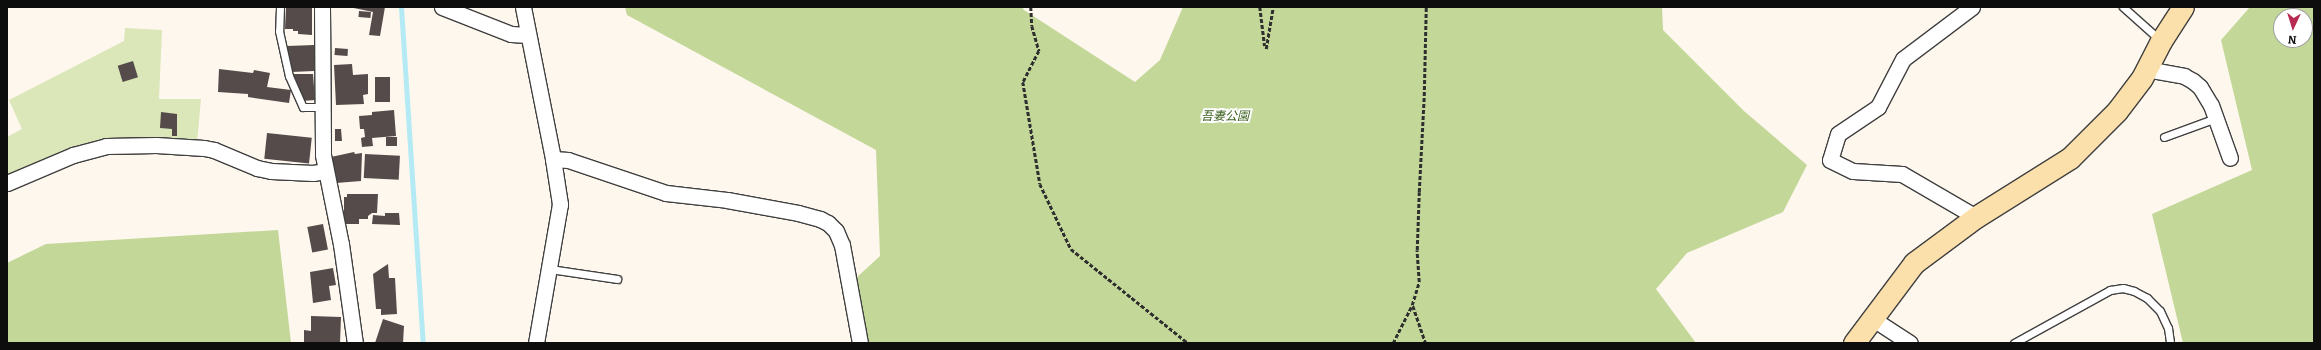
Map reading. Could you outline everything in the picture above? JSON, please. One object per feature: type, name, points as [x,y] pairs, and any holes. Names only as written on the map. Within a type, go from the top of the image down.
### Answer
[{"type":"street","points":[[322,7],[322,107],[324,171],[341,244],[355,343]]},
{"type":"street","points":[[442,7],[511,34],[528,35]]},
{"type":"street","points":[[522,7],[553,159],[560,204],[550,269],[536,343]]},
{"type":"street","points":[[1972,7],[1903,59],[1878,107],[1838,134],[1830,160],[1853,171],[1902,174],[1976,217]]},
{"type":"street","points":[[1854,343],[1914,263],[1976,217],[2070,158],[2117,111],[2146,69],[2161,41],[2183,7]]},
{"type":"street","points":[[2146,69],[2184,76],[2193,81],[2211,104],[2230,158]]},
{"type":"street","points":[[7,183],[73,155],[106,146],[156,145],[204,148],[214,150],[256,168],[271,171],[313,174],[324,171]]},
{"type":"street","points":[[553,159],[568,160],[666,194],[727,200],[820,218],[836,231],[842,244],[860,343]]},
{"type":"street","points":[[1873,319],[1910,343]]},
{"type":"lane","points":[[280,7],[279,31],[288,76],[303,106],[322,107]]},
{"type":"lane","points":[[2122,7],[2161,41]]},
{"type":"lane","points":[[2164,138],[2216,118]]},
{"type":"lane","points":[[550,269],[617,279]]},
{"type":"lane","points":[[2014,343],[2110,290],[2123,288],[2134,291],[2147,298],[2160,311],[2168,328],[2170,343]]},
{"type":"path","points":[[1031,7],[1032,26],[1039,51],[1024,82],[1040,184],[1071,249],[1188,343]]},
{"type":"path","points":[[1260,7],[1266,49],[1273,7]]},
{"type":"path","points":[[1393,343],[1412,305],[1419,282],[1417,250],[1424,96],[1426,7]]},
{"type":"path","points":[[1412,305],[1426,343]]},
{"type":"green space","name":"吾妻公園","points":[[625,7],[1022,7],[1024,10],[1135,82],[1160,60],[1183,7],[1662,7],[1663,30],[1744,111],[1807,165],[1783,212],[1687,253],[1656,289],[1696,343],[861,343],[855,279],[880,256],[876,150],[627,15]]},
{"type":"green space","points":[[2250,7],[2314,7],[2314,343],[2183,343],[2152,214],[2252,170],[2221,40]]},
{"type":"green space","points":[[125,28],[162,30],[159,99],[201,99],[197,143],[144,137],[143,140],[7,178],[7,137],[22,129],[9,100],[124,41]]},
{"type":"green space","points":[[278,230],[291,343],[7,343],[7,263],[46,244]]},
{"type":"building","points":[[286,7],[312,7],[312,35],[298,34],[298,31],[293,31],[293,29],[285,29]]},
{"type":"building","points":[[349,7],[385,7],[380,36],[369,35],[373,12]]},
{"type":"building","points":[[359,11],[371,12],[370,18],[358,17]]},
{"type":"building","points":[[314,45],[314,71],[291,72],[287,46]]},
{"type":"building","points":[[335,48],[348,49],[347,56],[335,55]]},
{"type":"building","points":[[133,61],[138,77],[123,82],[118,66]]},
{"type":"building","points":[[352,64],[353,75],[368,74],[368,94],[363,95],[364,104],[336,105],[334,65]]},
{"type":"building","points":[[219,69],[253,73],[254,70],[270,73],[267,87],[291,90],[289,103],[248,97],[248,94],[218,92]]},
{"type":"building","points":[[292,74],[313,74],[315,100],[302,101]]},
{"type":"building","points":[[375,77],[390,77],[390,102],[375,102]]},
{"type":"building","points":[[394,110],[396,136],[372,138],[373,146],[362,147],[361,138],[365,137],[364,129],[360,129],[359,116],[372,115],[372,112]]},
{"type":"building","points":[[161,112],[177,114],[177,136],[172,136],[172,129],[160,128]]},
{"type":"building","points":[[335,129],[341,129],[342,141],[335,141]]},
{"type":"building","points":[[267,133],[312,138],[309,164],[264,159]]},
{"type":"building","points":[[386,137],[397,137],[397,146],[386,146]]},
{"type":"building","points":[[354,152],[355,154],[362,153],[361,181],[336,183],[331,157]]},
{"type":"building","points":[[365,154],[400,156],[399,180],[364,178]]},
{"type":"building","points":[[347,194],[378,194],[377,213],[372,213],[368,216],[368,219],[359,219],[359,224],[344,224],[344,197],[347,197]]},
{"type":"building","points":[[385,213],[399,213],[400,225],[372,224],[373,215],[385,216]]},
{"type":"building","points":[[323,224],[328,250],[312,253],[307,227]]},
{"type":"building","points":[[388,264],[389,278],[395,278],[397,314],[381,315],[381,309],[376,309],[373,274]]},
{"type":"building","points":[[333,268],[336,285],[329,286],[331,300],[313,303],[310,272]]},
{"type":"building","points":[[311,316],[341,317],[340,343],[304,343],[304,330],[311,331]]},
{"type":"building","points":[[383,319],[404,326],[403,343],[375,343]]},
{"type":"waterway","points":[[401,7],[423,343]]}]
